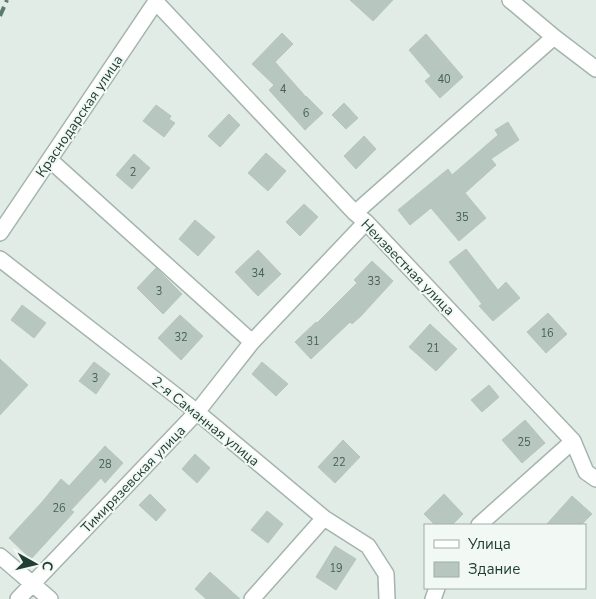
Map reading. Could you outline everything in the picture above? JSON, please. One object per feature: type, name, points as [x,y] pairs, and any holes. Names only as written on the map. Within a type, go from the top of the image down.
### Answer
[{"type":"street","points":[[510,0],[596,69]]},
{"type":"street","name":"Краснодарская улица","points":[[0,233],[157,1]]},
{"type":"street","name":"Неизвестная улица","points":[[157,1],[573,441]]},
{"type":"street","name":"Тимирязевская улица","points":[[18,599],[197,412],[252,342],[360,217],[554,37]]},
{"type":"street","points":[[50,160],[252,342]]},
{"type":"street","name":"2-я Саманная улица","points":[[0,259],[197,412],[324,518],[368,546],[386,574],[387,599]]},
{"type":"street","points":[[480,524],[573,441],[586,472],[596,479]]},
{"type":"street","points":[[252,599],[324,518]]},
{"type":"street","points":[[0,556],[50,599]]},
{"type":"building","points":[[350,0],[393,0],[373,21]]},
{"type":"building","points":[[282,33],[293,44],[275,62],[323,113],[305,130],[269,90],[274,85],[252,64]]},
{"type":"building","points":[[426,34],[463,77],[440,98],[425,81],[431,76],[409,50]]},
{"type":"building","points":[[344,103],[358,118],[346,129],[332,115]]},
{"type":"building","points":[[156,105],[171,116],[169,119],[175,123],[164,137],[143,121]]},
{"type":"building","points":[[229,114],[240,125],[220,147],[208,136]]},
{"type":"building","points":[[508,122],[519,140],[491,159],[496,165],[465,193],[486,218],[459,241],[431,208],[410,225],[398,210],[448,169],[452,175],[498,135],[495,130]]},
{"type":"building","points":[[364,136],[376,149],[356,169],[344,156]]},
{"type":"building","points":[[266,153],[286,171],[268,191],[248,173]]},
{"type":"building","points":[[134,154],[150,168],[132,189],[116,175]]},
{"type":"building","points":[[304,204],[318,217],[300,236],[286,222]]},
{"type":"building","points":[[195,220],[215,237],[198,256],[179,239]]},
{"type":"building","points":[[466,249],[498,290],[506,282],[520,298],[493,321],[479,306],[482,304],[449,262]]},
{"type":"building","points":[[258,250],[281,274],[258,296],[235,272]]},
{"type":"building","points":[[372,261],[393,281],[361,316],[352,324],[350,322],[311,359],[295,342],[357,283],[354,280]]},
{"type":"building","points":[[156,268],[182,294],[163,314],[137,288]]},
{"type":"building","points":[[22,305],[46,323],[34,338],[11,320]]},
{"type":"building","points":[[548,313],[567,334],[546,353],[527,332]]},
{"type":"building","points":[[180,315],[203,336],[181,360],[158,338]]},
{"type":"building","points":[[430,324],[457,349],[436,371],[409,347]]},
{"type":"building","points":[[0,359],[28,385],[0,415]]},
{"type":"building","points":[[94,362],[110,374],[96,394],[79,381]]},
{"type":"building","points":[[262,362],[288,384],[276,396],[252,374]]},
{"type":"building","points":[[489,385],[499,397],[482,412],[471,400]]},
{"type":"building","points":[[525,420],[545,443],[522,463],[502,440]]},
{"type":"building","points":[[343,440],[360,457],[335,483],[318,467]]},
{"type":"building","points":[[105,446],[123,463],[105,483],[101,478],[71,510],[74,512],[31,559],[9,538],[61,479],[69,486]]},
{"type":"building","points":[[195,454],[210,468],[197,483],[182,469]]},
{"type":"building","points":[[150,494],[166,510],[156,521],[139,505]]},
{"type":"building","points":[[444,494],[463,514],[453,524],[434,524],[424,514]]},
{"type":"building","points":[[572,496],[592,514],[582,524],[547,524]]},
{"type":"building","points":[[267,511],[283,524],[268,543],[251,530]]},
{"type":"building","points":[[335,546],[356,559],[336,590],[316,577]]},
{"type":"building","points":[[210,572],[240,599],[206,599],[195,589]]},
{"type":"railway","points":[[0,16],[7,0]]}]
